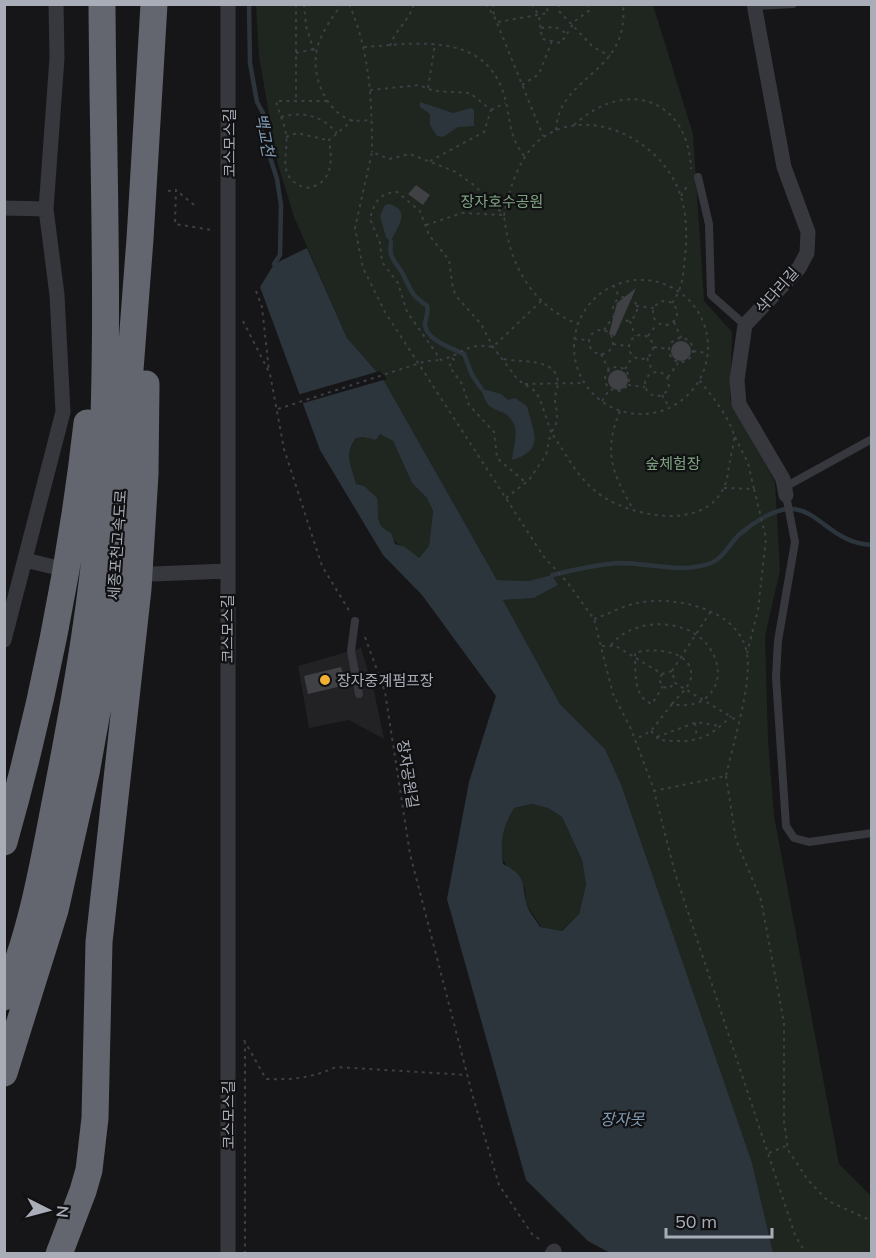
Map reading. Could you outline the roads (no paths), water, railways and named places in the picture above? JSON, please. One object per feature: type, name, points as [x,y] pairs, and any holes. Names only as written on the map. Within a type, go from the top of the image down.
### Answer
[{"type":"highway","name":"세종포천고속도로","points":[[4,997],[15,972],[38,888],[81,666],[92,586],[103,431],[102,4]]},
{"type":"highway","name":"세종포천고속도로","points":[[4,1080],[55,910],[86,773],[109,645],[140,239],[154,4]]},
{"type":"highway","points":[[4,842],[59,612],[69,560],[90,398],[96,279],[104,234]]},
{"type":"highway","points":[[59,1254],[83,1191],[92,1147],[103,885],[138,589],[145,474],[146,367],[140,239]]},
{"type":"street","points":[[4,640],[63,411],[57,295],[46,209],[57,58],[56,4]]},
{"type":"street","name":"코스모스길","points":[[228,4],[228,1254]]},
{"type":"street","name":"삭다리길","points":[[754,5],[784,167],[808,232],[807,253],[799,268],[745,325],[736,380],[740,404],[783,479],[785,491]]},
{"type":"street","points":[[4,208],[46,209]]},
{"type":"street","points":[[26,560],[54,567]]},
{"type":"street","points":[[153,574],[227,571]]},
{"type":"lane","points":[[754,5],[793,4]]},
{"type":"lane","points":[[698,177],[709,224],[711,295],[745,325]]},
{"type":"lane","points":[[872,440],[785,491],[795,542],[778,641],[776,677],[786,825],[795,838],[808,842],[872,832]]},
{"type":"lane","points":[[355,621],[351,651],[359,694]]},
{"type":"water","points":[[420,102],[453,113],[471,108],[474,110],[474,126],[458,127],[443,137],[437,136],[430,125],[430,114],[420,107]]},
{"type":"water","points":[[390,204],[397,207],[401,216],[391,242],[386,237],[380,216],[385,205]]},
{"type":"water","name":"장자못","points":[[307,248],[347,338],[383,379],[497,580],[528,581],[552,575],[558,585],[534,598],[503,600],[560,704],[605,749],[621,784],[752,1163],[773,1253],[610,1253],[588,1241],[526,1180],[447,899],[469,782],[496,696],[422,595],[383,555],[320,450],[260,287],[274,264]],"holes":[[[380,434],[393,441],[412,483],[427,498],[433,511],[429,546],[419,558],[405,547],[395,544],[391,533],[379,523],[377,498],[364,486],[356,484],[349,461],[352,445],[356,438],[376,440]],[[532,804],[548,808],[562,817],[582,860],[586,884],[579,914],[562,931],[540,927],[527,905],[519,875],[503,864],[503,835],[510,816],[514,808]]]},
{"type":"water","points":[[479,388],[501,394],[508,400],[515,398],[527,406],[534,431],[530,451],[512,460],[516,437],[515,426],[506,414],[488,405]]},
{"type":"waterway","name":"백교천","points":[[249,4],[250,63],[257,102],[263,113],[261,129],[277,179],[281,205],[280,255],[274,264]]},
{"type":"waterway","points":[[391,242],[391,253],[412,293],[427,306],[425,325],[427,331],[435,340],[464,354],[472,375],[481,388]]},
{"type":"waterway","points":[[552,575],[620,563],[678,568],[711,563],[716,561],[745,530],[772,513],[787,509],[803,511],[847,539],[872,545]]},
{"type":"place","name":"장자중계펌프장","points":[[325,680]]},
{"type":"park label","name":"장자호수공원","points":[[502,201]]},
{"type":"park label","name":"숲체험장","points":[[673,463]]}]
